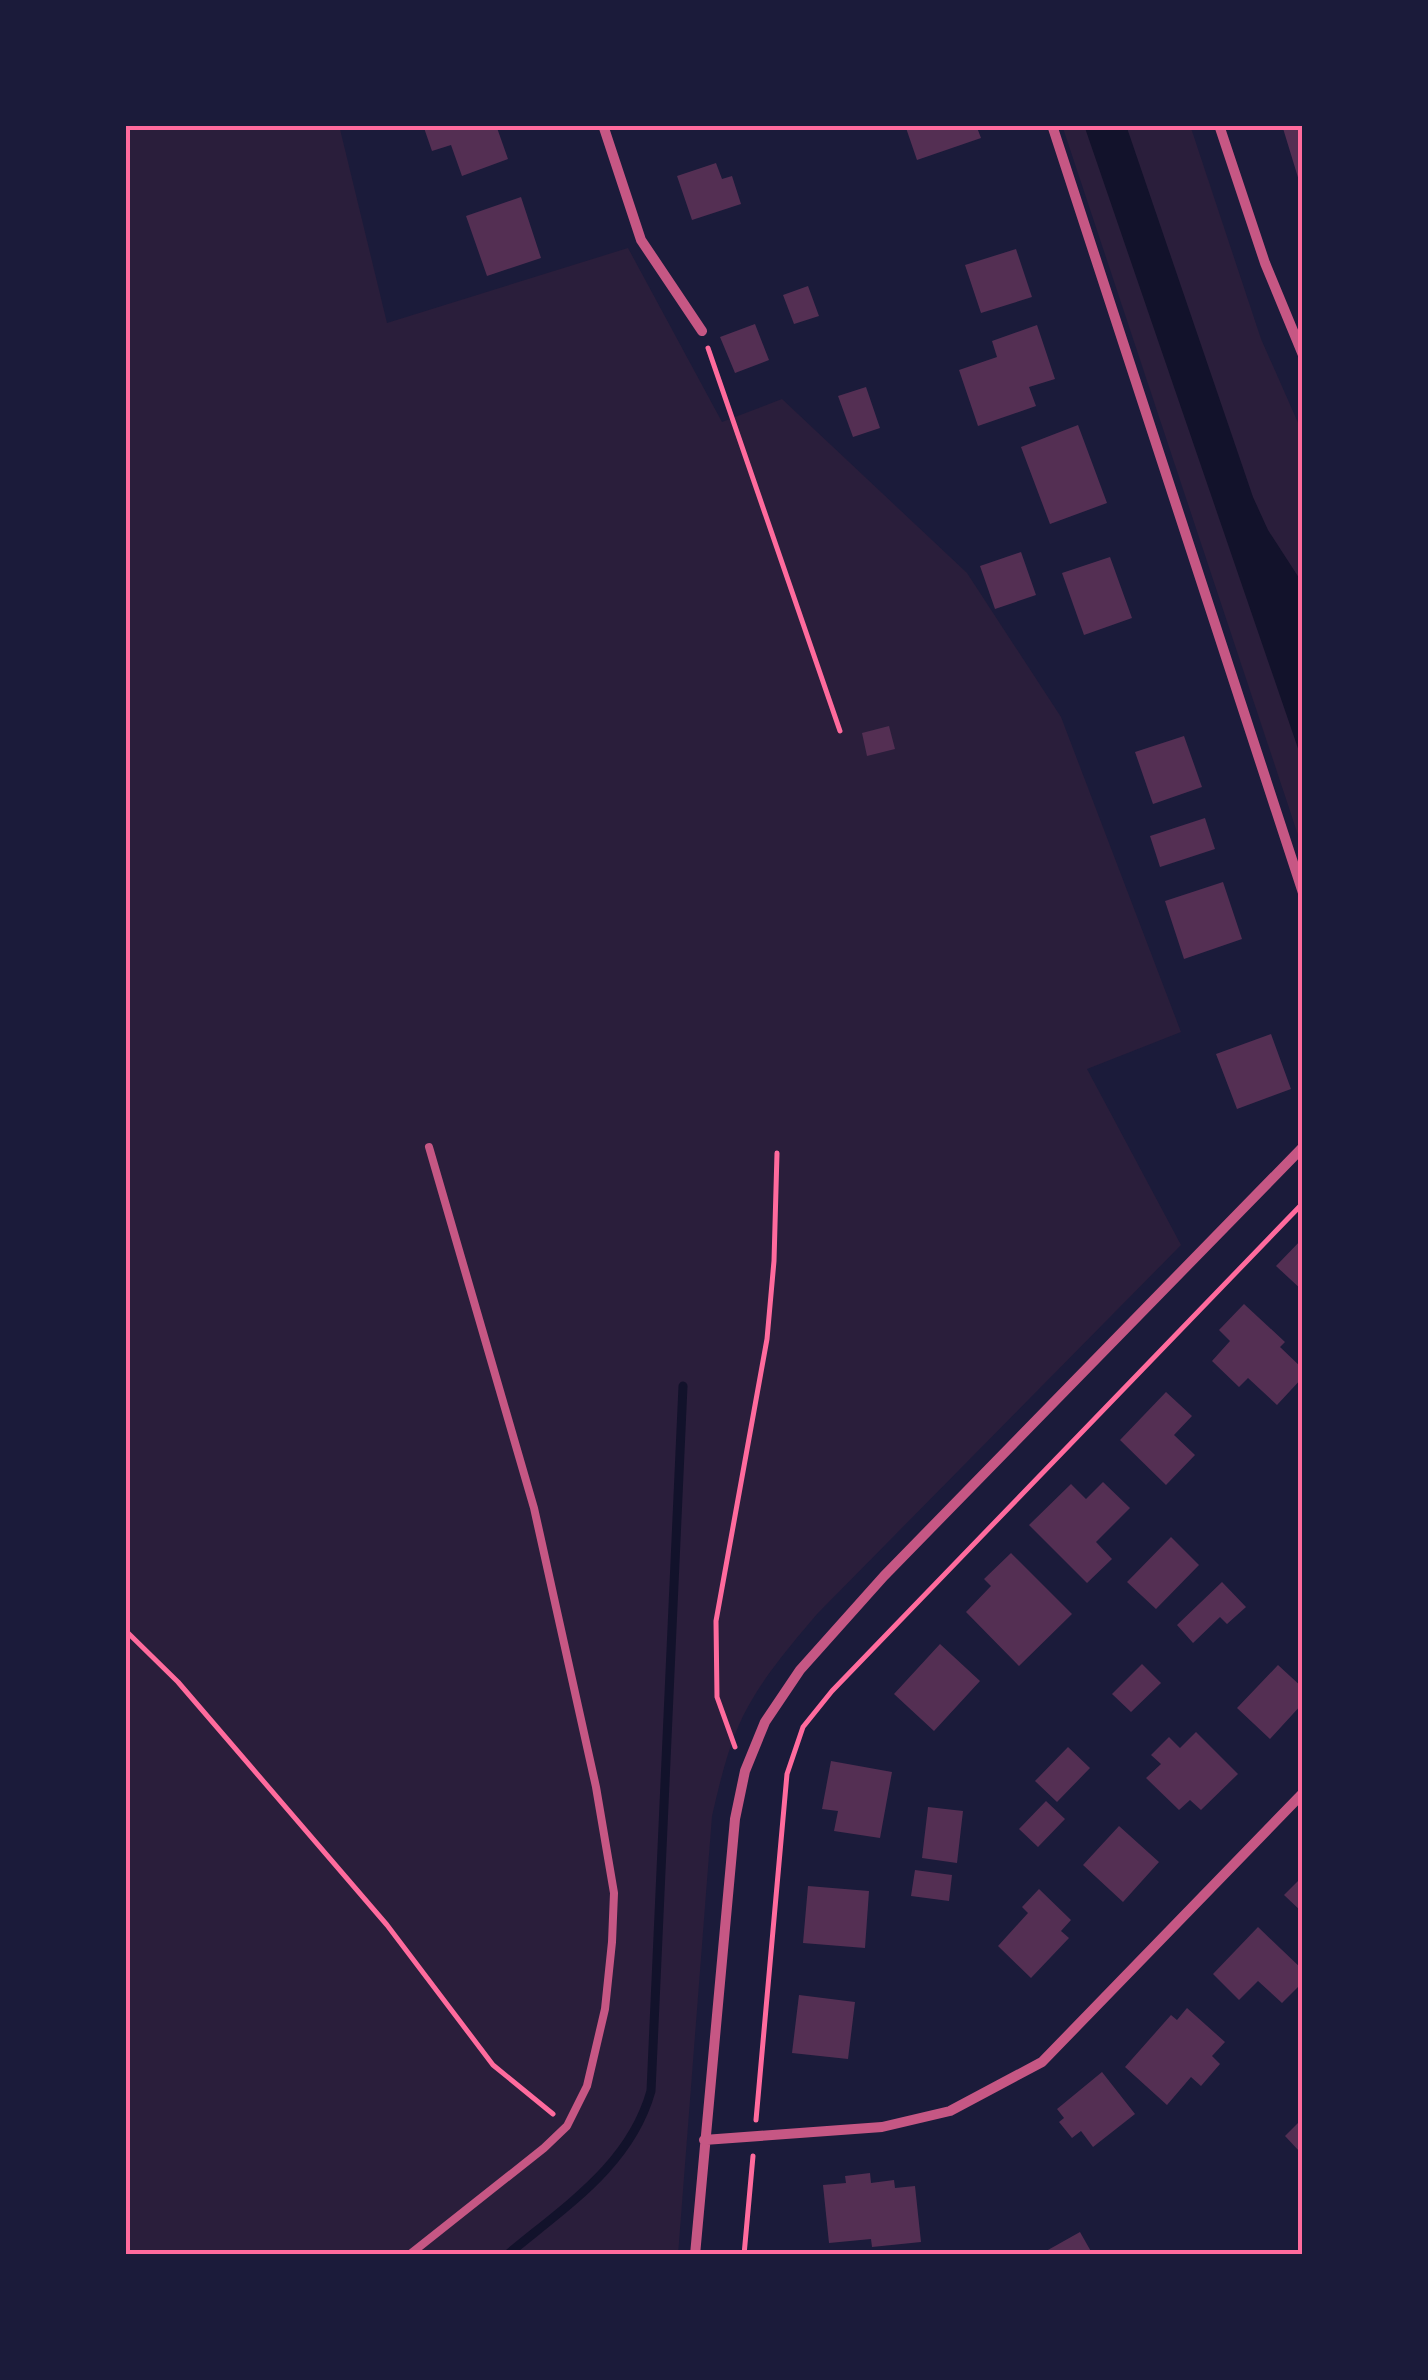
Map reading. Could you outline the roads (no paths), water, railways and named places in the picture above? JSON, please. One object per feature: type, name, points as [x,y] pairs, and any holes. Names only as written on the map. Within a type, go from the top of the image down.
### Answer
[{"type":"street","points":[[603,125],[641,240],[702,331]]},
{"type":"street","points":[[1052,125],[1303,893]]},
{"type":"street","points":[[1219,125],[1265,263],[1303,355]]},
{"type":"street","points":[[695,2255],[735,1819],[745,1771],[765,1722],[800,1670],[873,1588],[1303,1147]]},
{"type":"street","points":[[704,2140],[882,2127],[950,2111],[1042,2062],[1303,1793]]},
{"type":"lane","points":[[409,2255],[567,2126],[586,2086],[604,2009],[614,1893],[608,1844],[534,1508],[428,1148]]},
{"type":"waterway","points":[[507,2255],[572,2202],[611,2163],[628,2142],[651,2091],[683,1386]]}]
